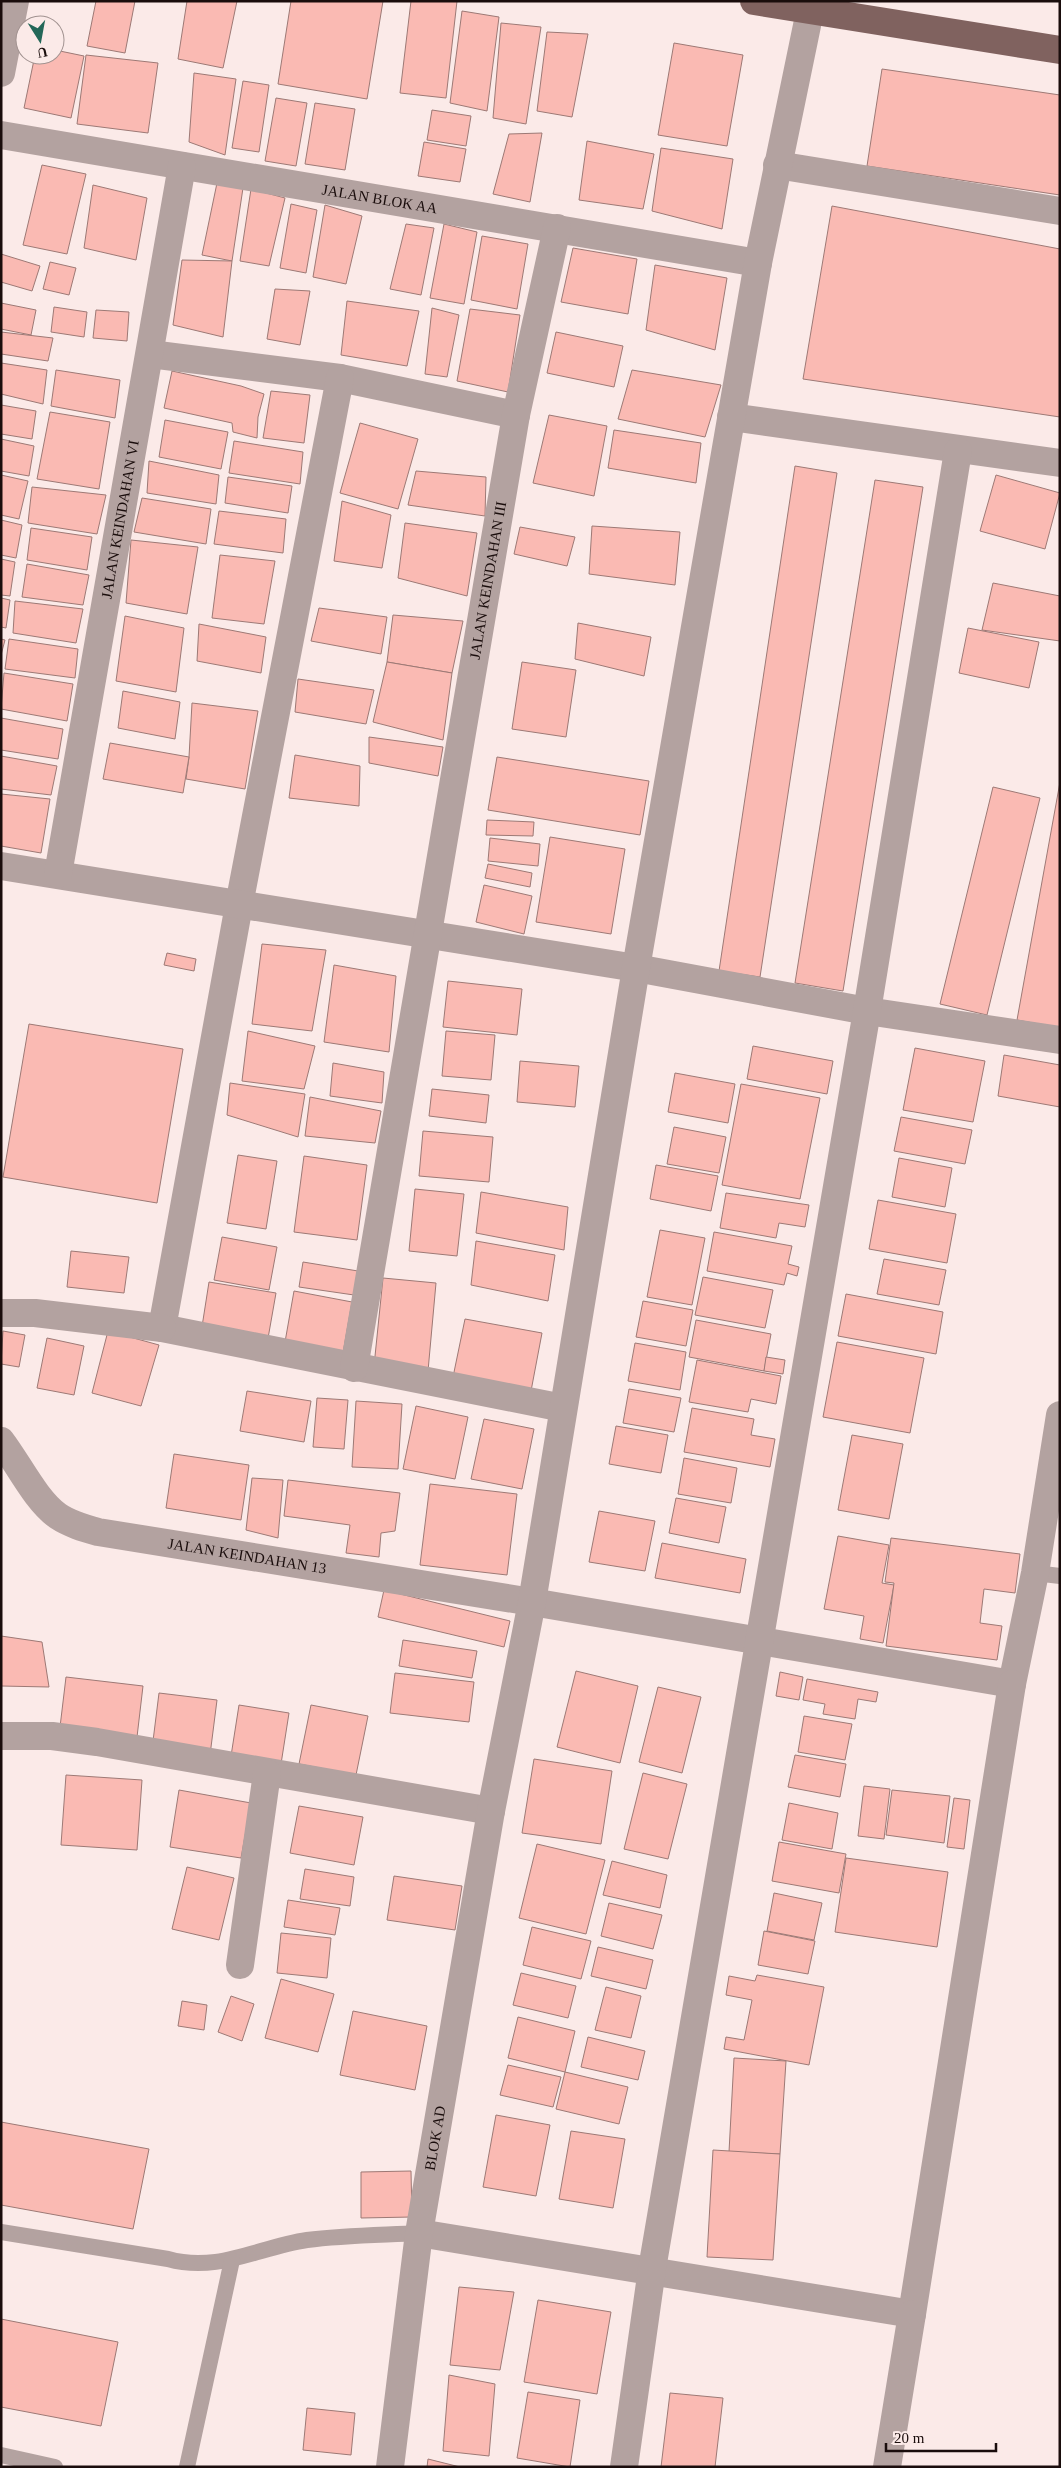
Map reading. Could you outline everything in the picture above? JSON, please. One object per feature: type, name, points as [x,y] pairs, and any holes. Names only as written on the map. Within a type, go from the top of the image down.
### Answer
[{"type":"main road","points":[[768,2],[810,10],[861,9],[1060,50]]},
{"type":"street","points":[[1,73],[15,1]]},
{"type":"street","name":"BLOK AD","points":[[390,2467],[419,2233],[491,1811],[532,1602],[636,968],[758,263],[810,10]]},
{"type":"street","name":"JALAN BLOK AA","points":[[1,135],[758,263]]},
{"type":"street","points":[[777,165],[1060,211]]},
{"type":"street","name":"JALAN KEINDAHAN VI","points":[[58,874],[182,166]]},
{"type":"street","name":"JALAN KEINDAHAN III","points":[[354,1368],[516,414],[557,228]]},
{"type":"street","points":[[150,354],[340,378],[516,414]]},
{"type":"street","points":[[162,1328],[239,904],[340,378]]},
{"type":"street","points":[[731,417],[958,451],[1060,464]]},
{"type":"street","points":[[624,2467],[652,2269],[867,1011],[958,451]]},
{"type":"street","points":[[1,866],[636,968],[867,1011],[1060,1040]]},
{"type":"street","points":[[1,1313],[35,1313],[162,1328],[354,1368],[563,1408]]},
{"type":"street","points":[[887,2467],[1012,1684],[1047,1574],[1060,1415]]},
{"type":"street","name":"JALAN KEINDAHAN 13","points":[[1,1441],[40,1496],[56,1515],[70,1523],[98,1532],[532,1602],[1012,1684]]},
{"type":"street","points":[[1,1736],[52,1736],[491,1811]]},
{"type":"street","points":[[240,1966],[267,1773]]},
{"type":"street","points":[[419,2233],[652,2269],[912,2314]]},
{"type":"lane","points":[[1,2232],[168,2259],[186,2264],[232,2260],[306,2240],[419,2233]]},
{"type":"lane","points":[[187,2467],[232,2260]]},
{"type":"lane","points":[[1,2455],[55,2467]]},
{"type":"building","points":[[96,1],[135,1],[125,53],[87,46]]},
{"type":"building","points":[[187,1],[237,1],[223,68],[178,59]]},
{"type":"building","points":[[291,1],[383,1],[367,99],[278,84]]},
{"type":"building","points":[[411,1],[457,1],[446,98],[400,93]]},
{"type":"building","points":[[462,11],[499,17],[487,111],[450,103]]},
{"type":"building","points":[[501,23],[541,27],[526,124],[493,118]]},
{"type":"building","points":[[547,32],[588,34],[572,117],[537,111]]},
{"type":"building","points":[[674,43],[743,55],[727,146],[658,135]]},
{"type":"building","points":[[65,52],[84,56],[71,118],[24,108],[33,65],[65,65]]},
{"type":"building","points":[[86,55],[158,63],[148,133],[77,124]]},
{"type":"building","points":[[882,69],[1060,95],[1060,195],[867,166]]},
{"type":"building","points":[[194,73],[236,79],[225,155],[189,142]]},
{"type":"building","points":[[243,81],[269,85],[259,152],[232,148]]},
{"type":"building","points":[[276,98],[307,103],[296,166],[265,161]]},
{"type":"building","points":[[315,103],[355,109],[345,170],[305,164]]},
{"type":"building","points":[[432,110],[471,116],[466,146],[427,140]]},
{"type":"building","points":[[542,133],[530,202],[493,194],[509,134]]},
{"type":"building","points":[[587,141],[654,154],[643,209],[579,200]]},
{"type":"building","points":[[424,142],[466,149],[460,182],[418,176]]},
{"type":"building","points":[[661,148],[733,159],[722,229],[652,211]]},
{"type":"building","points":[[42,165],[86,174],[67,254],[23,245]]},
{"type":"building","points":[[217,183],[243,188],[232,261],[202,255]]},
{"type":"building","points":[[93,185],[147,198],[136,260],[84,248]]},
{"type":"building","points":[[251,189],[285,198],[269,266],[240,261]]},
{"type":"building","points":[[291,204],[317,210],[306,273],[280,268]]},
{"type":"building","points":[[325,205],[362,216],[346,284],[313,277]]},
{"type":"building","points":[[832,206],[1060,249],[1060,417],[803,379]]},
{"type":"building","points":[[406,224],[434,228],[421,295],[390,289]]},
{"type":"building","points":[[444,224],[477,232],[464,304],[430,298]]},
{"type":"building","points":[[482,236],[528,244],[517,309],[471,300]]},
{"type":"building","points":[[573,248],[637,259],[628,314],[561,302]]},
{"type":"building","points":[[1,254],[40,266],[32,291],[1,282]]},
{"type":"building","points":[[182,260],[232,261],[223,337],[173,325]]},
{"type":"building","points":[[50,262],[76,268],[69,295],[43,289]]},
{"type":"building","points":[[655,265],[727,278],[715,350],[646,330]]},
{"type":"building","points":[[275,289],[310,291],[300,345],[267,339]]},
{"type":"building","points":[[347,301],[419,311],[407,366],[341,355]]},
{"type":"building","points":[[1,303],[36,310],[31,335],[1,329]]},
{"type":"building","points":[[54,307],[87,312],[84,337],[51,332]]},
{"type":"building","points":[[432,308],[459,315],[447,377],[425,374]]},
{"type":"building","points":[[470,309],[520,315],[508,392],[457,381]]},
{"type":"building","points":[[96,310],[129,312],[127,341],[93,338]]},
{"type":"building","points":[[1,332],[53,338],[48,361],[1,354]]},
{"type":"building","points":[[556,332],[623,346],[614,387],[547,373]]},
{"type":"building","points":[[1,363],[47,370],[43,404],[1,394]]},
{"type":"building","points":[[56,370],[120,380],[115,418],[51,406]]},
{"type":"building","points":[[632,370],[721,385],[705,437],[618,419]]},
{"type":"building","points":[[172,371],[241,386],[264,394],[258,417],[257,438],[233,432],[232,423],[164,408]]},
{"type":"building","points":[[271,391],[310,395],[304,443],[263,438]]},
{"type":"building","points":[[1,405],[36,411],[32,439],[1,434]]},
{"type":"building","points":[[50,412],[110,422],[99,489],[37,479]]},
{"type":"building","points":[[549,415],[607,426],[594,496],[533,483]]},
{"type":"building","points":[[165,420],[228,432],[221,469],[159,457]]},
{"type":"building","points":[[360,423],[418,439],[398,509],[340,493]]},
{"type":"building","points":[[614,430],[701,443],[696,483],[608,468]]},
{"type":"building","points":[[1,439],[34,446],[29,476],[1,471]]},
{"type":"building","points":[[234,441],[303,452],[300,484],[229,473]]},
{"type":"building","points":[[149,461],[219,475],[216,504],[147,493]]},
{"type":"building","points":[[795,466],[837,473],[760,977],[719,971]]},
{"type":"building","points":[[416,471],[486,477],[485,516],[408,505]]},
{"type":"building","points":[[1,475],[28,481],[19,519],[1,515]]},
{"type":"building","points":[[996,475],[1060,493],[1045,549],[980,531]]},
{"type":"building","points":[[228,477],[292,486],[288,513],[225,503]]},
{"type":"building","points":[[875,480],[923,487],[843,991],[795,983]]},
{"type":"building","points":[[32,487],[106,495],[97,534],[28,523]]},
{"type":"building","points":[[142,498],[211,509],[206,544],[134,532]]},
{"type":"building","points":[[342,501],[391,515],[382,568],[334,561]]},
{"type":"building","points":[[219,511],[286,519],[283,553],[214,544]]},
{"type":"building","points":[[1,520],[22,525],[16,558],[1,555]]},
{"type":"building","points":[[405,523],[477,533],[467,596],[398,578]]},
{"type":"building","points":[[592,526],[680,532],[675,585],[589,574]]},
{"type":"building","points":[[520,527],[575,537],[567,566],[514,554]]},
{"type":"building","points":[[31,528],[92,537],[87,570],[27,560]]},
{"type":"building","points":[[131,540],[198,547],[187,614],[126,603]]},
{"type":"building","points":[[220,555],[275,561],[264,624],[212,618]]},
{"type":"building","points":[[1,559],[15,562],[10,596],[1,595]]},
{"type":"building","points":[[27,564],[89,575],[83,605],[22,597]]},
{"type":"building","points":[[993,583],[1060,596],[1060,641],[982,630]]},
{"type":"building","points":[[1,598],[10,600],[6,628],[1,627]]},
{"type":"building","points":[[15,601],[83,609],[76,643],[13,633]]},
{"type":"building","points":[[319,608],[387,617],[381,654],[311,641]]},
{"type":"building","points":[[393,615],[463,621],[452,673],[387,662]]},
{"type":"building","points":[[125,616],[184,628],[176,692],[116,681]]},
{"type":"building","points":[[578,623],[651,637],[644,676],[575,659]]},
{"type":"building","points":[[199,624],[266,637],[261,673],[197,661]]},
{"type":"building","points":[[968,628],[1039,642],[1029,688],[959,673]]},
{"type":"building","points":[[1,639],[5,640],[1,655]]},
{"type":"building","points":[[9,639],[78,649],[75,678],[5,669]]},
{"type":"building","points":[[387,662],[452,673],[443,740],[373,722]]},
{"type":"building","points":[[522,662],[576,670],[566,737],[512,729]]},
{"type":"building","points":[[4,673],[73,684],[67,721],[1,709]]},
{"type":"building","points":[[298,679],[374,690],[366,724],[295,712]]},
{"type":"building","points":[[123,691],[180,702],[175,739],[118,728]]},
{"type":"building","points":[[192,703],[258,711],[245,789],[186,779]]},
{"type":"building","points":[[1,718],[63,729],[58,759],[1,750]]},
{"type":"building","points":[[369,737],[443,747],[438,776],[369,763]]},
{"type":"building","points":[[110,743],[189,757],[183,793],[103,779]]},
{"type":"building","points":[[295,755],[360,766],[359,806],[289,798]]},
{"type":"building","points":[[1,756],[57,766],[51,795],[1,789]]},
{"type":"building","points":[[497,757],[649,781],[640,835],[488,810]]},
{"type":"building","points":[[1060,782],[1060,1028],[1017,1020]]},
{"type":"building","points":[[993,787],[1040,798],[987,1015],[940,1004]]},
{"type":"building","points":[[1,794],[50,799],[41,853],[1,846]]},
{"type":"building","points":[[487,820],[534,822],[533,836],[486,835]]},
{"type":"building","points":[[550,837],[625,849],[611,934],[536,922]]},
{"type":"building","points":[[490,838],[540,844],[538,866],[488,861]]},
{"type":"building","points":[[488,864],[532,873],[530,887],[485,878]]},
{"type":"building","points":[[484,885],[532,896],[524,934],[476,922]]},
{"type":"building","points":[[262,944],[326,950],[312,1031],[252,1024]]},
{"type":"building","points":[[167,953],[196,959],[194,971],[164,965]]},
{"type":"building","points":[[334,965],[396,976],[389,1052],[324,1042]]},
{"type":"building","points":[[448,981],[522,989],[517,1035],[443,1027]]},
{"type":"building","points":[[29,1024],[183,1049],[157,1203],[3,1177]]},
{"type":"building","points":[[248,1031],[315,1046],[304,1089],[242,1081]]},
{"type":"building","points":[[446,1031],[495,1035],[491,1080],[442,1076]]},
{"type":"building","points":[[753,1046],[833,1061],[827,1094],[747,1079]]},
{"type":"building","points":[[915,1048],[985,1061],[973,1122],[903,1110]]},
{"type":"building","points":[[1004,1055],[1060,1065],[1060,1107],[998,1096]]},
{"type":"building","points":[[520,1061],[579,1066],[575,1107],[517,1102]]},
{"type":"building","points":[[333,1063],[384,1072],[382,1103],[330,1096]]},
{"type":"building","points":[[675,1073],[735,1084],[728,1123],[668,1112]]},
{"type":"building","points":[[230,1083],[305,1094],[298,1137],[227,1115]]},
{"type":"building","points":[[741,1084],[820,1098],[800,1199],[722,1185]]},
{"type":"building","points":[[432,1089],[489,1095],[486,1123],[429,1116]]},
{"type":"building","points":[[310,1097],[381,1111],[375,1143],[305,1136]]},
{"type":"building","points":[[901,1117],[972,1130],[965,1164],[894,1151]]},
{"type":"building","points":[[674,1127],[726,1137],[719,1173],[667,1164]]},
{"type":"building","points":[[423,1131],[493,1137],[489,1182],[419,1176]]},
{"type":"building","points":[[238,1155],[277,1161],[266,1229],[227,1223]]},
{"type":"building","points":[[304,1156],[367,1165],[357,1240],[294,1232]]},
{"type":"building","points":[[899,1158],[952,1168],[945,1207],[892,1197]]},
{"type":"building","points":[[656,1165],[718,1176],[711,1211],[650,1199]]},
{"type":"building","points":[[415,1189],[464,1194],[457,1256],[409,1251]]},
{"type":"building","points":[[481,1192],[568,1207],[564,1250],[476,1233]]},
{"type":"building","points":[[726,1193],[809,1205],[805,1227],[779,1223],[776,1238],[720,1228]]},
{"type":"building","points":[[878,1200],[956,1214],[947,1263],[869,1249]]},
{"type":"building","points":[[660,1230],[705,1238],[692,1305],[647,1297]]},
{"type":"building","points":[[714,1232],[792,1246],[788,1264],[799,1267],[797,1276],[787,1273],[784,1285],[707,1271]]},
{"type":"building","points":[[222,1237],[277,1247],[269,1290],[214,1280]]},
{"type":"building","points":[[476,1241],[555,1255],[548,1301],[471,1285]]},
{"type":"building","points":[[71,1251],[129,1257],[124,1293],[67,1287]]},
{"type":"building","points":[[884,1259],[946,1270],[939,1305],[877,1294]]},
{"type":"building","points":[[303,1262],[358,1271],[354,1295],[299,1287]]},
{"type":"building","points":[[703,1277],[773,1290],[765,1328],[695,1315]]},
{"type":"building","points":[[383,1278],[436,1283],[428,1371],[374,1366]]},
{"type":"building","points":[[209,1282],[276,1293],[267,1344],[201,1333]]},
{"type":"building","points":[[294,1291],[352,1302],[343,1353],[285,1342]]},
{"type":"building","points":[[846,1294],[943,1312],[936,1354],[838,1336]]},
{"type":"building","points":[[643,1301],[693,1310],[686,1346],[636,1337]]},
{"type":"building","points":[[465,1319],[542,1333],[531,1391],[453,1377]]},
{"type":"building","points":[[696,1320],[771,1334],[764,1371],[689,1357]]},
{"type":"building","points":[[3,1331],[25,1335],[19,1367],[1,1364]]},
{"type":"building","points":[[108,1331],[159,1345],[141,1406],[92,1393]]},
{"type":"building","points":[[47,1338],[84,1346],[74,1395],[37,1388]]},
{"type":"building","points":[[837,1342],[924,1358],[910,1433],[823,1417]]},
{"type":"building","points":[[635,1343],[686,1352],[680,1390],[628,1381]]},
{"type":"building","points":[[766,1357],[785,1360],[783,1374],[764,1371]]},
{"type":"building","points":[[697,1360],[781,1376],[776,1404],[751,1399],[748,1412],[689,1402]]},
{"type":"building","points":[[629,1389],[681,1398],[674,1432],[623,1423]]},
{"type":"building","points":[[247,1391],[311,1401],[304,1442],[240,1431]]},
{"type":"building","points":[[317,1398],[348,1400],[344,1449],[313,1447]]},
{"type":"building","points":[[356,1401],[402,1404],[398,1469],[352,1467]]},
{"type":"building","points":[[416,1406],[468,1417],[455,1479],[403,1469]]},
{"type":"building","points":[[692,1408],[754,1419],[751,1435],[775,1439],[770,1467],[684,1452]]},
{"type":"building","points":[[484,1419],[534,1429],[522,1489],[471,1479]]},
{"type":"building","points":[[616,1426],[668,1435],[661,1473],[609,1464]]},
{"type":"building","points":[[852,1435],[903,1444],[889,1519],[838,1510]]},
{"type":"building","points":[[174,1454],[249,1465],[241,1520],[166,1508]]},
{"type":"building","points":[[684,1458],[737,1468],[731,1503],[678,1494]]},
{"type":"building","points":[[252,1478],[283,1480],[278,1538],[246,1530]]},
{"type":"building","points":[[288,1480],[400,1493],[395,1531],[381,1533],[379,1557],[346,1553],[350,1525],[284,1516]]},
{"type":"building","points":[[430,1484],[517,1494],[507,1575],[420,1565]]},
{"type":"building","points":[[676,1498],[726,1507],[719,1543],[669,1533]]},
{"type":"building","points":[[599,1511],[655,1521],[645,1571],[589,1562]]},
{"type":"building","points":[[838,1536],[889,1545],[882,1583],[894,1585],[883,1643],[860,1639],[864,1616],[824,1609]]},
{"type":"building","points":[[891,1538],[1020,1554],[1015,1593],[984,1589],[980,1623],[1002,1626],[997,1660],[886,1646],[894,1583],[885,1582]]},
{"type":"building","points":[[662,1543],[746,1559],[740,1593],[655,1578]]},
{"type":"building","points":[[384,1590],[510,1621],[504,1647],[378,1617]]},
{"type":"building","points":[[1,1636],[42,1642],[49,1687],[1,1686]]},
{"type":"building","points":[[403,1640],[477,1651],[472,1678],[399,1666]]},
{"type":"building","points":[[576,1671],[638,1686],[620,1763],[557,1747]]},
{"type":"building","points":[[780,1672],[803,1677],[799,1700],[776,1696]]},
{"type":"building","points":[[395,1673],[474,1682],[469,1722],[390,1713]]},
{"type":"building","points":[[66,1677],[143,1686],[137,1737],[60,1727]]},
{"type":"building","points":[[807,1679],[878,1692],[876,1702],[858,1699],[855,1719],[823,1714],[825,1704],[803,1700]]},
{"type":"building","points":[[658,1687],[701,1697],[682,1773],[639,1762]]},
{"type":"building","points":[[159,1693],[217,1700],[210,1755],[152,1749]]},
{"type":"building","points":[[239,1705],[289,1713],[281,1764],[231,1756]]},
{"type":"building","points":[[311,1705],[368,1716],[356,1775],[299,1764]]},
{"type":"building","points":[[804,1716],[852,1724],[845,1760],[798,1752]]},
{"type":"building","points":[[795,1755],[846,1764],[840,1797],[788,1787]]},
{"type":"building","points":[[534,1759],[612,1771],[601,1844],[522,1833]]},
{"type":"building","points":[[643,1773],[687,1784],[668,1859],[624,1849]]},
{"type":"building","points":[[66,1775],[142,1780],[137,1850],[61,1845]]},
{"type":"building","points":[[864,1786],[890,1789],[884,1839],[858,1836]]},
{"type":"building","points":[[179,1790],[251,1803],[241,1858],[170,1847]]},
{"type":"building","points":[[892,1790],[950,1796],[944,1843],[886,1835]]},
{"type":"building","points":[[954,1798],[970,1800],[964,1849],[947,1847]]},
{"type":"building","points":[[789,1803],[838,1813],[832,1849],[782,1840]]},
{"type":"building","points":[[299,1806],[363,1817],[354,1865],[290,1853]]},
{"type":"building","points":[[779,1842],[846,1854],[839,1893],[772,1881]]},
{"type":"building","points":[[537,1844],[605,1860],[586,1934],[519,1918]]},
{"type":"building","points":[[846,1858],[948,1872],[937,1947],[835,1932]]},
{"type":"building","points":[[612,1861],[667,1875],[660,1908],[603,1895]]},
{"type":"building","points":[[187,1867],[234,1878],[219,1940],[172,1929]]},
{"type":"building","points":[[305,1869],[354,1877],[350,1906],[300,1899]]},
{"type":"building","points":[[394,1876],[462,1886],[455,1930],[387,1920]]},
{"type":"building","points":[[774,1893],[822,1903],[814,1940],[767,1931]]},
{"type":"building","points":[[288,1900],[340,1908],[335,1935],[284,1927]]},
{"type":"building","points":[[609,1903],[662,1915],[653,1949],[601,1936]]},
{"type":"building","points":[[532,1927],[591,1941],[581,1979],[523,1965]]},
{"type":"building","points":[[764,1931],[815,1941],[808,1974],[758,1965]]},
{"type":"building","points":[[281,1933],[331,1938],[327,1978],[277,1973]]},
{"type":"building","points":[[598,1947],[653,1960],[646,1989],[591,1976]]},
{"type":"building","points":[[521,1973],[576,1986],[568,2018],[513,2005]]},
{"type":"building","points":[[757,1975],[824,1987],[809,2065],[724,2049],[726,2037],[744,2040],[752,2000],[726,1995],[729,1976],[755,1981]]},
{"type":"building","points":[[281,1979],[334,1994],[318,2052],[265,2038]]},
{"type":"building","points":[[606,1987],[641,1996],[631,2038],[595,2030]]},
{"type":"building","points":[[231,1996],[254,2004],[242,2041],[218,2032]]},
{"type":"building","points":[[182,2001],[207,2005],[204,2030],[178,2026]]},
{"type":"building","points":[[353,2011],[427,2026],[415,2090],[340,2075]]},
{"type":"building","points":[[518,2017],[575,2031],[565,2072],[508,2058]]},
{"type":"building","points":[[588,2037],[645,2051],[638,2080],[581,2067]]},
{"type":"building","points":[[734,2058],[786,2061],[780,2154],[729,2152]]},
{"type":"building","points":[[508,2065],[561,2077],[553,2107],[500,2095]]},
{"type":"building","points":[[565,2072],[628,2087],[619,2124],[556,2109]]},
{"type":"building","points":[[496,2115],[550,2125],[536,2196],[483,2187]]},
{"type":"building","points":[[1,2122],[149,2149],[133,2229],[1,2205]]},
{"type":"building","points":[[571,2131],[625,2139],[613,2208],[559,2199]]},
{"type":"building","points":[[713,2150],[780,2154],[773,2260],[707,2257]]},
{"type":"building","points":[[411,2171],[412,2217],[361,2218],[361,2172]]},
{"type":"building","points":[[459,2287],[514,2292],[500,2370],[450,2365]]},
{"type":"building","points":[[538,2300],[611,2312],[597,2394],[524,2382]]},
{"type":"building","points":[[1,2319],[118,2342],[101,2426],[1,2407]]},
{"type":"building","points":[[449,2375],[495,2384],[489,2456],[443,2451]]},
{"type":"building","points":[[528,2392],[580,2400],[570,2467],[517,2458]]},
{"type":"building","points":[[670,2393],[723,2398],[715,2467],[661,2467]]},
{"type":"building","points":[[307,2408],[355,2413],[351,2455],[303,2450]]},
{"type":"building","points":[[428,2459],[460,2467],[427,2467]]}]
